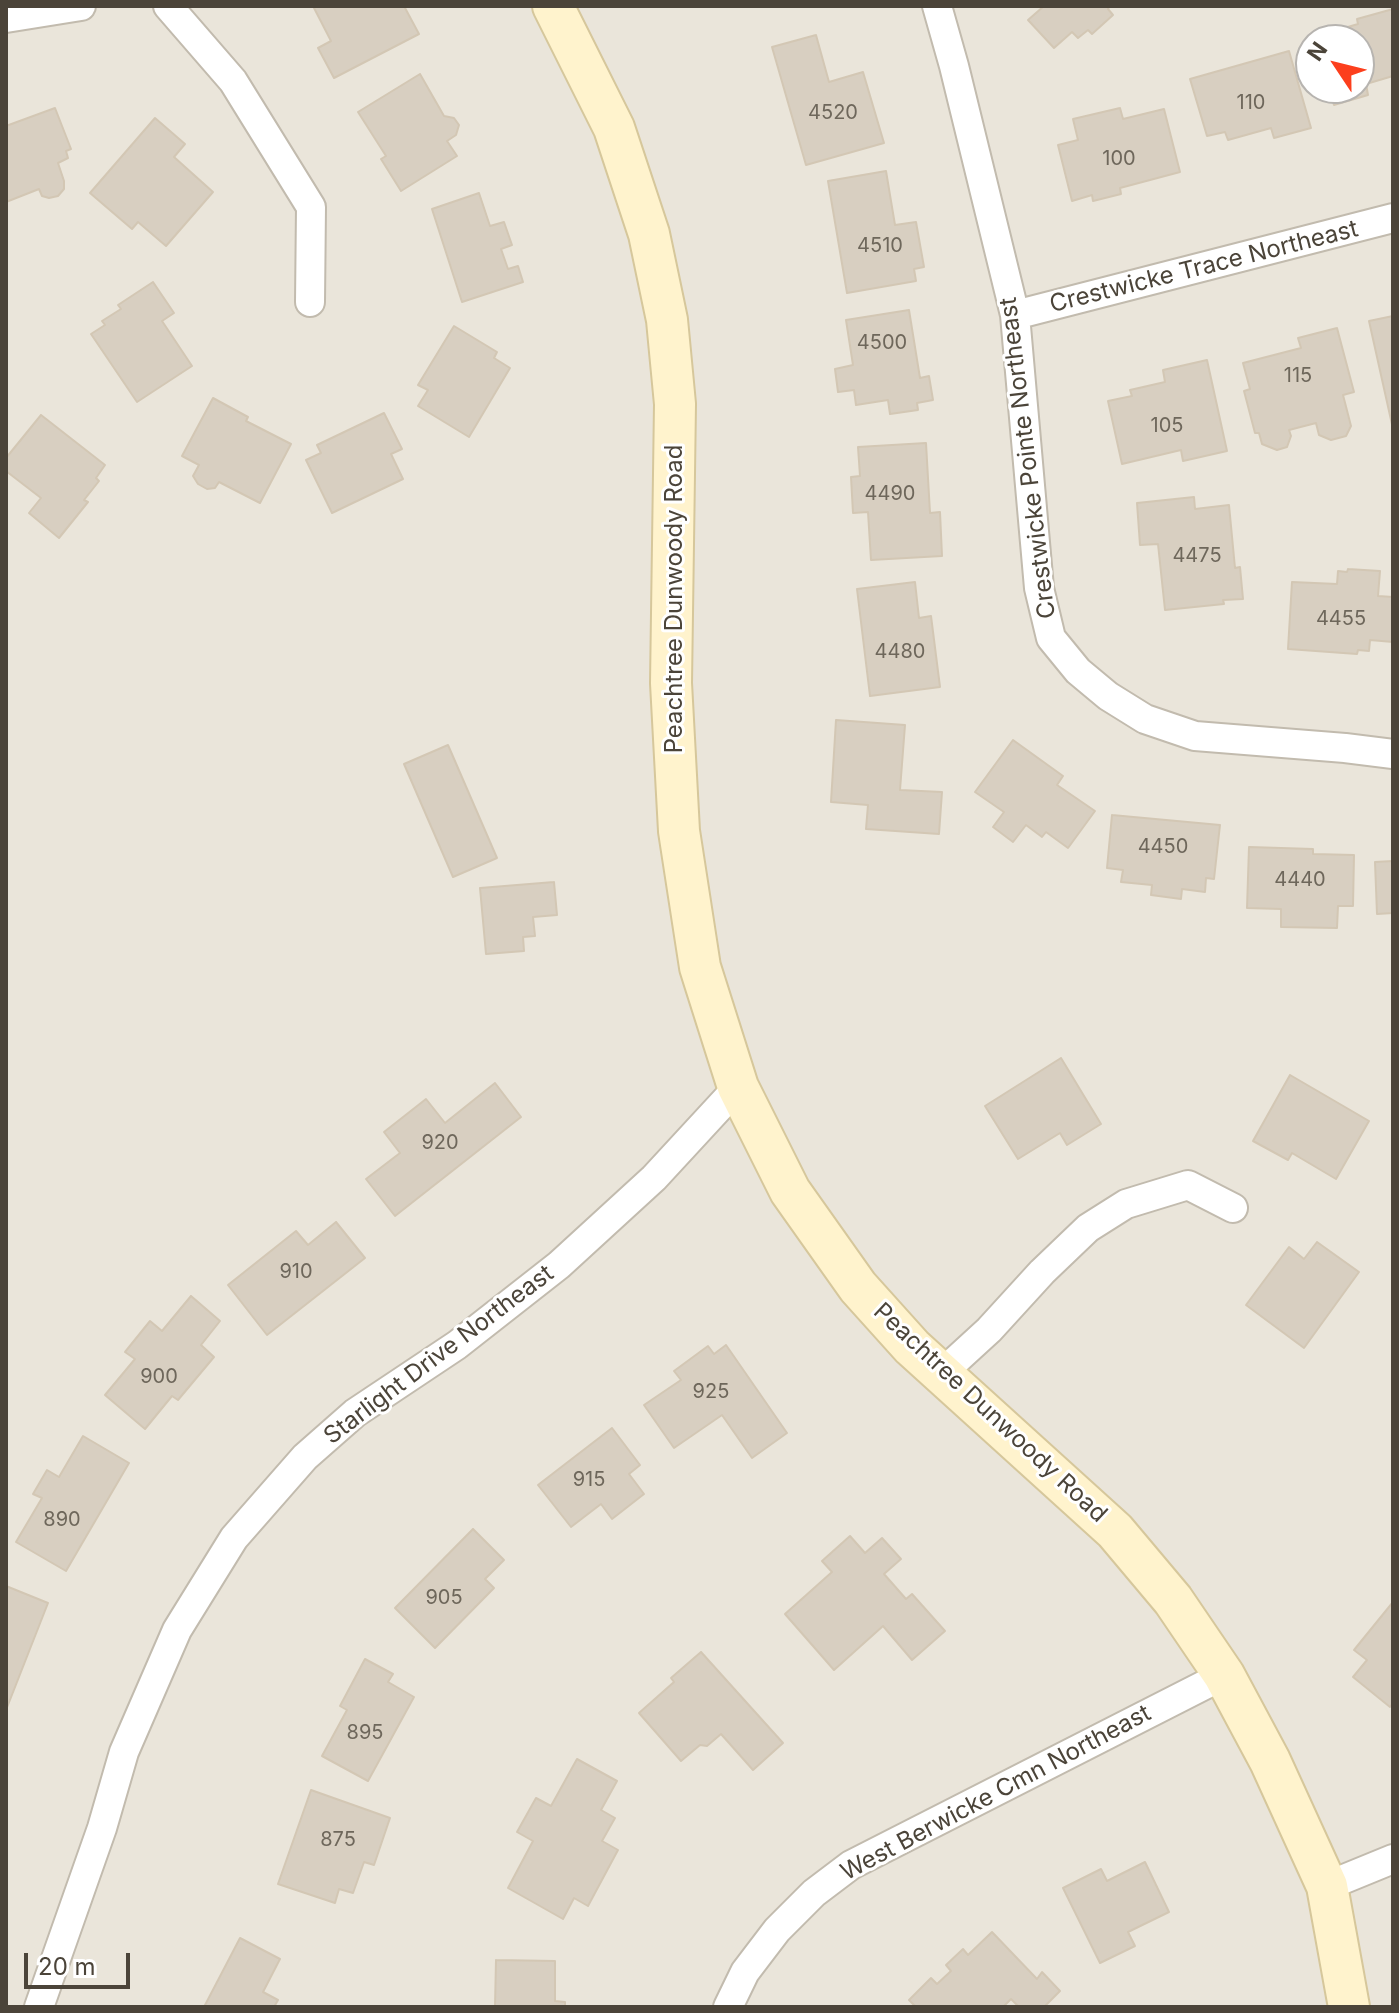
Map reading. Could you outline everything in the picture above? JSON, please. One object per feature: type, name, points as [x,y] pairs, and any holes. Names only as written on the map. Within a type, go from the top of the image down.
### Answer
[{"type":"main road","name":"Peachtree Dunwoody Road","points":[[553,6],[614,128],[649,234],[667,320],[675,404],[671,683],[679,831],[700,967],[738,1087],[790,1191],[858,1287],[912,1347],[1115,1531],[1173,1600],[1224,1675],[1270,1761],[1327,1886],[1349,2007]]},
{"type":"street","points":[[6,18],[81,6]]},
{"type":"street","points":[[168,6],[233,81],[311,207],[310,302]]},
{"type":"street","name":"Crestwicke Pointe Northeast","points":[[937,6],[1015,315],[1039,588],[1051,638],[1078,671],[1108,696],[1145,719],[1195,736],[1393,754]]},
{"type":"street","name":"Crestwicke Trace Northeast","points":[[1015,315],[1393,218]]},
{"type":"street","name":"Starlight Drive Northeast","points":[[39,2007],[102,1828],[124,1752],[177,1630],[234,1538],[305,1457],[355,1413],[457,1345],[559,1265],[654,1178],[738,1087]]},
{"type":"street","points":[[942,1373],[989,1330],[1088,1228],[1126,1204],[1188,1185],[1233,1208]]},
{"type":"street","name":"West Berwicke Cmn Northeast","points":[[728,2007],[745,1972],[777,1930],[814,1893],[851,1865],[1224,1675]]},
{"type":"street","points":[[1327,1886],[1393,1859]]},
{"type":"shaded area","points":[[6,6],[1393,6],[1393,2007],[6,2007]]},
{"type":"building","points":[[313,6],[404,6],[419,34],[334,78],[318,48],[331,41]]},
{"type":"building","points":[[1044,6],[1110,6],[1108,9],[1113,15],[1092,34],[1088,30],[1078,38],[1072,32],[1054,48],[1028,20]]},
{"type":"building","points":[[1393,9],[1393,76],[1375,81],[1375,24],[1358,24],[1357,19]]},
{"type":"building","points":[[816,35],[829,82],[863,72],[884,143],[806,165],[772,47]]},
{"type":"building","points":[[1289,51],[1295,72],[1295,104],[1304,104],[1311,128],[1274,138],[1271,128],[1228,140],[1225,132],[1207,136],[1190,79]]},
{"type":"building","points":[[420,74],[444,116],[454,118],[459,125],[456,135],[447,141],[457,156],[401,191],[381,159],[386,156],[358,112]]},
{"type":"building","points":[[55,108],[71,149],[66,151],[68,158],[58,163],[64,189],[58,196],[42,196],[39,189],[6,202],[6,126]]},
{"type":"building","points":[[1120,108],[1123,119],[1164,109],[1180,172],[1120,188],[1121,194],[1093,201],[1092,195],[1072,201],[1058,145],[1078,140],[1073,119]]},
{"type":"building","points":[[155,118],[185,144],[174,157],[213,192],[166,246],[138,222],[132,229],[90,193]]},
{"type":"building","points":[[886,171],[895,225],[916,222],[924,267],[914,269],[916,281],[847,293],[828,181]]},
{"type":"building","points":[[479,193],[490,226],[504,222],[512,245],[501,249],[508,269],[518,266],[523,282],[462,302],[432,209]]},
{"type":"building","points":[[153,282],[174,313],[162,321],[192,366],[137,402],[91,334],[105,325],[102,321],[121,309],[118,305]]},
{"type":"building","points":[[909,310],[920,378],[929,376],[933,400],[917,403],[918,410],[890,414],[888,400],[856,405],[854,390],[838,392],[835,369],[853,365],[846,320]]},
{"type":"building","points":[[1393,316],[1393,429],[1369,321]]},
{"type":"building","points":[[454,326],[497,352],[494,358],[510,368],[469,437],[418,406],[428,390],[418,385]]},
{"type":"building","points":[[1337,328],[1354,392],[1343,395],[1351,426],[1346,436],[1331,440],[1319,435],[1316,423],[1289,430],[1291,436],[1287,447],[1277,450],[1262,444],[1259,433],[1255,433],[1244,391],[1250,389],[1243,363],[1301,348],[1298,338]]},
{"type":"building","points":[[1207,360],[1227,451],[1183,461],[1181,450],[1122,464],[1108,401],[1132,396],[1130,390],[1165,382],[1163,370]]},
{"type":"building","points":[[213,398],[248,417],[246,421],[291,444],[260,503],[219,482],[215,488],[207,489],[198,484],[193,476],[199,465],[182,456]]},
{"type":"building","points":[[384,413],[402,449],[391,454],[403,479],[332,513],[306,460],[321,453],[317,445]]},
{"type":"building","points":[[41,415],[105,465],[96,478],[99,481],[84,500],[88,502],[59,538],[29,513],[41,498],[6,471],[6,458]]},
{"type":"building","points":[[926,443],[930,513],[940,512],[942,556],[871,560],[868,512],[853,513],[851,477],[860,476],[858,447]]},
{"type":"building","points":[[1194,497],[1195,509],[1229,505],[1235,568],[1240,567],[1243,599],[1165,610],[1158,544],[1140,545],[1137,503]]},
{"type":"building","points":[[1348,569],[1380,571],[1378,596],[1393,597],[1393,642],[1370,640],[1369,651],[1358,650],[1357,654],[1288,649],[1292,582],[1337,584],[1338,571],[1347,572]]},
{"type":"building","points":[[915,582],[919,618],[931,616],[940,687],[870,696],[857,589]]},
{"type":"building","points":[[836,720],[905,725],[900,790],[942,792],[939,834],[866,829],[868,805],[831,802]]},
{"type":"building","points":[[1013,740],[1063,776],[1057,785],[1095,811],[1068,848],[1046,832],[1042,837],[1026,825],[1013,842],[993,827],[1004,812],[975,792]]},
{"type":"building","points":[[448,745],[497,858],[453,877],[404,764]]},
{"type":"building","points":[[1112,815],[1220,825],[1214,879],[1206,878],[1205,892],[1182,889],[1181,899],[1151,895],[1152,885],[1121,882],[1123,870],[1107,868]]},
{"type":"building","points":[[1249,847],[1313,849],[1313,854],[1354,855],[1353,906],[1338,906],[1337,928],[1281,927],[1281,909],[1247,908]]},
{"type":"building","points":[[1393,861],[1393,913],[1377,914],[1375,862]]},
{"type":"building","points":[[554,882],[557,915],[533,917],[535,936],[523,937],[524,951],[486,954],[480,888]]},
{"type":"building","points":[[1061,1058],[1101,1124],[1067,1145],[1060,1133],[1018,1159],[985,1106]]},
{"type":"building","points":[[1290,1075],[1369,1121],[1336,1179],[1292,1153],[1288,1160],[1253,1141]]},
{"type":"building","points":[[495,1083],[521,1117],[395,1216],[366,1179],[400,1153],[384,1132],[426,1099],[445,1123]]},
{"type":"building","points":[[336,1222],[365,1258],[267,1335],[228,1285],[296,1231],[308,1245]]},
{"type":"building","points":[[1317,1242],[1359,1272],[1304,1348],[1246,1305],[1289,1247],[1304,1259]]},
{"type":"building","points":[[191,1296],[220,1321],[201,1345],[214,1357],[178,1400],[172,1396],[145,1429],[105,1395],[135,1359],[125,1352],[150,1321],[162,1331]]},
{"type":"building","points":[[726,1345],[787,1433],[752,1458],[722,1415],[674,1448],[644,1405],[681,1380],[674,1371],[708,1346],[714,1354]]},
{"type":"building","points":[[612,1428],[640,1465],[629,1474],[644,1494],[612,1519],[601,1504],[571,1527],[538,1485]]},
{"type":"building","points":[[83,1436],[129,1463],[66,1571],[16,1542],[42,1498],[33,1494],[47,1470],[59,1477]]},
{"type":"building","points":[[473,1529],[504,1560],[485,1579],[494,1588],[435,1648],[395,1608]]},
{"type":"building","points":[[850,1536],[865,1553],[882,1538],[901,1559],[884,1574],[906,1599],[912,1594],[945,1631],[912,1660],[883,1626],[834,1670],[785,1614],[832,1572],[822,1561]]},
{"type":"building","points":[[6,1586],[48,1603],[6,1710]]},
{"type":"building","points":[[1393,1602],[1393,1703],[1390,1707],[1353,1677],[1367,1660],[1354,1650]]},
{"type":"building","points":[[701,1652],[783,1743],[753,1770],[721,1734],[707,1746],[700,1745],[681,1761],[639,1713],[674,1682],[671,1678]]},
{"type":"building","points":[[365,1659],[393,1674],[388,1682],[414,1697],[368,1781],[322,1756],[347,1710],[340,1706]]},
{"type":"building","points":[[577,1759],[617,1781],[601,1810],[615,1818],[602,1841],[618,1850],[588,1906],[574,1898],[563,1919],[508,1888],[533,1841],[517,1832],[536,1798],[551,1806]]},
{"type":"building","points":[[311,1790],[390,1818],[374,1865],[364,1862],[353,1893],[339,1889],[335,1903],[278,1884]]},
{"type":"building","points":[[1145,1862],[1169,1912],[1128,1932],[1135,1946],[1100,1963],[1063,1888],[1101,1869],[1107,1881]]},
{"type":"building","points":[[992,1932],[1037,1979],[1042,1972],[1060,1991],[1044,2007],[1019,2007],[1011,1999],[1003,2007],[916,2007],[909,2000],[931,1978],[937,1984],[951,1971],[946,1965],[963,1949],[968,1955]]},
{"type":"building","points":[[240,1938],[280,1959],[263,1992],[278,2000],[274,2007],[204,2007]]},
{"type":"building","points":[[496,1960],[555,1961],[555,2001],[565,2002],[565,2007],[495,2007]]}]
